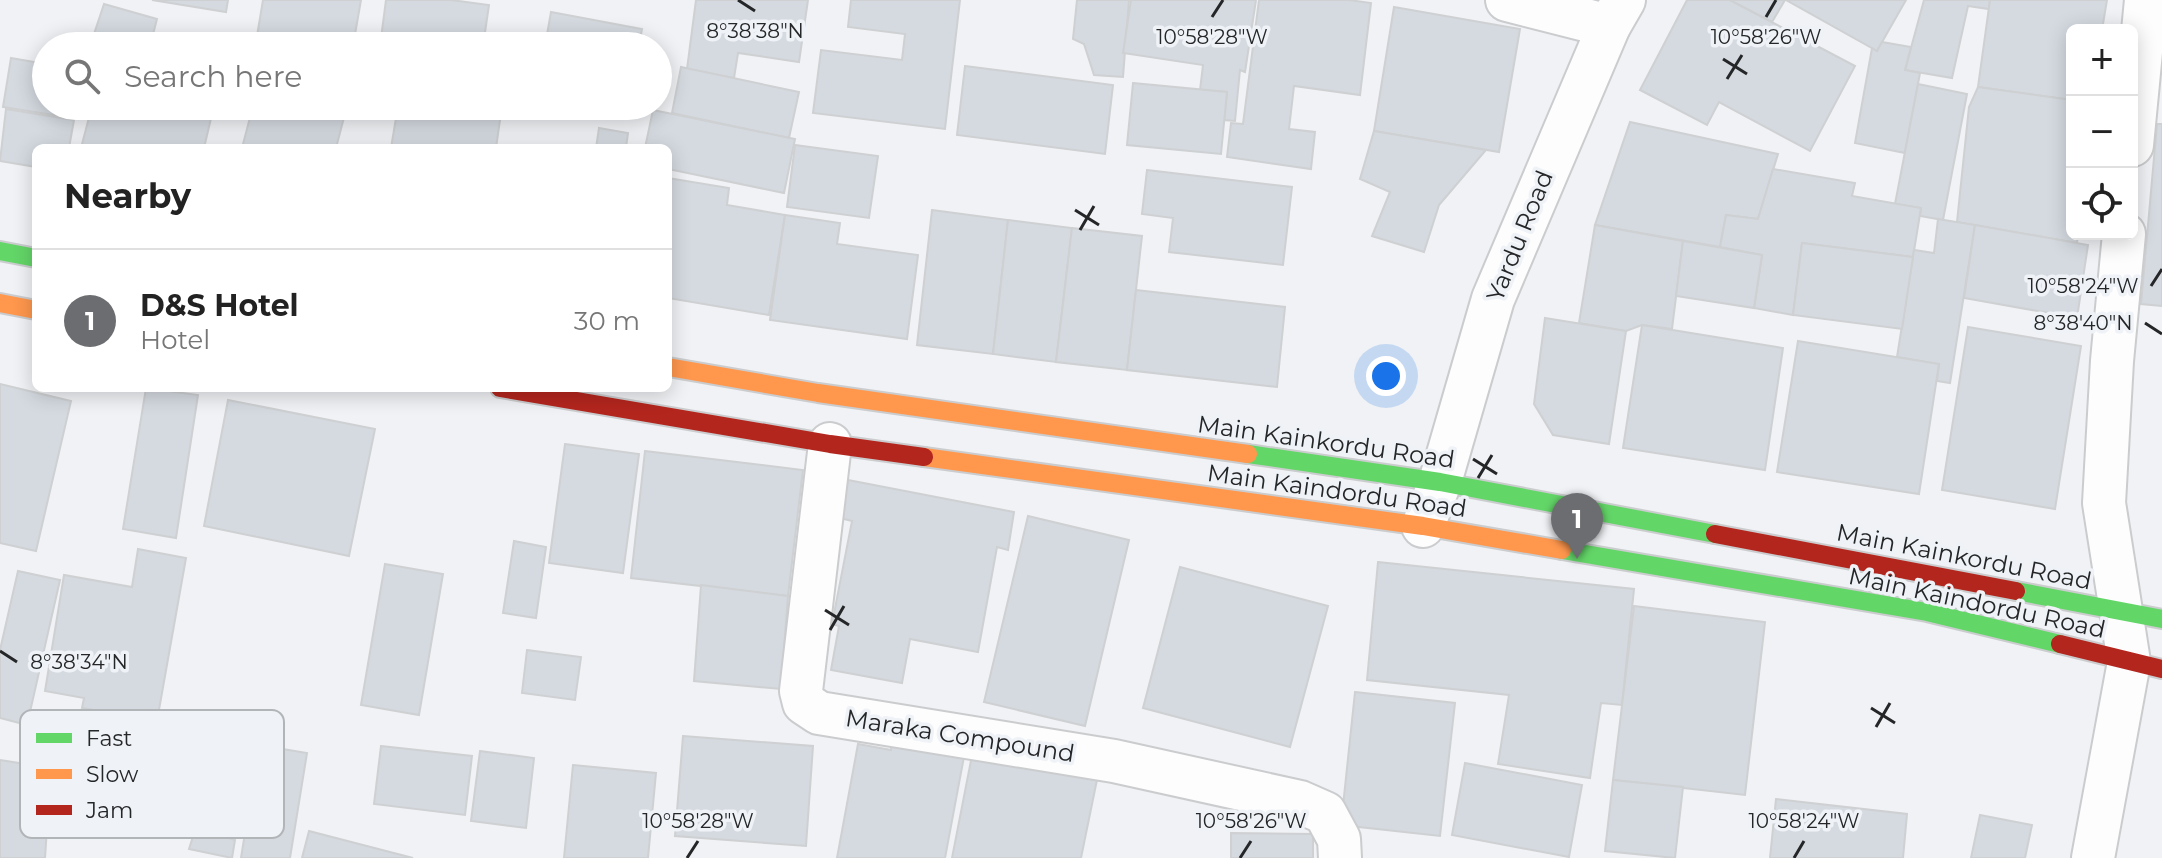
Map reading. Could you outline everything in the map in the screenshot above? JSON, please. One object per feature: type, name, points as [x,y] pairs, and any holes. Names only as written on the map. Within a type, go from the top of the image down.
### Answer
[{"type":"main road","points":[[0,251],[32,257]]},
{"type":"main road","points":[[0,303],[32,309]]},
{"type":"main road","name":"Main Kainkordu Road","points":[[672,369],[746,405],[1440,482],[2162,619]]},
{"type":"main road","name":"Main Kaindordu Road","points":[[558,392],[746,405],[830,444],[1423,526],[1927,612],[2146,665]]},
{"type":"street","points":[[1507,0],[1616,13]]},
{"type":"street","points":[[2137,96],[2146,0]]},
{"type":"street","name":"Yardu Road","points":[[1423,526],[1440,482],[1493,299],[1616,13]]},
{"type":"street","points":[[2093,858],[2146,665],[2121,611],[2104,503],[2112,361],[2123,240]]},
{"type":"street","name":"Maraka Compound","points":[[830,444],[801,691],[804,703],[819,713],[1114,761],[1300,802],[1325,813],[1339,839],[1340,858]]},
{"type":"building","points":[[152,0],[228,0],[226,12]]},
{"type":"building","points":[[263,0],[361,0],[355,32],[258,32]]},
{"type":"building","points":[[386,0],[451,0],[489,5],[485,32],[382,32]]},
{"type":"building","points":[[696,0],[808,0],[799,62],[738,53],[734,78],[687,69]]},
{"type":"building","points":[[851,0],[960,0],[945,129],[813,113],[821,50],[902,60],[905,34],[848,27]]},
{"type":"building","points":[[1077,0],[1129,0],[1123,77],[1094,75],[1084,44],[1073,39]]},
{"type":"building","points":[[1131,0],[1256,0],[1245,72],[1240,70],[1235,121],[1224,120],[1227,92],[1200,90],[1203,65],[1123,53]]},
{"type":"building","points":[[1259,0],[1349,0],[1371,3],[1360,95],[1294,86],[1289,129],[1315,132],[1311,169],[1227,157],[1231,123],[1243,124]]},
{"type":"building","points":[[1687,0],[1730,0],[1855,66],[1810,151],[1719,102],[1707,125],[1640,90]]},
{"type":"building","points":[[1730,0],[1785,0],[1772,22]]},
{"type":"building","points":[[1786,0],[1906,0],[1877,51]]},
{"type":"building","points":[[1924,0],[1990,0],[1989,9],[1968,6],[1952,78],[1905,70]]},
{"type":"building","points":[[1990,0],[2107,0],[2103,24],[2066,24],[2066,99],[1978,87]]},
{"type":"building","points":[[104,4],[157,19],[154,32],[95,32]]},
{"type":"building","points":[[1394,7],[1520,29],[1499,152],[1374,131]]},
{"type":"building","points":[[551,12],[642,29],[641,32],[547,32]]},
{"type":"building","points":[[1882,42],[1911,47],[1905,70],[1920,73],[1905,153],[1855,143],[1872,48],[1877,51]]},
{"type":"building","points":[[11,58],[32,62],[32,112],[3,107]]},
{"type":"building","points":[[965,66],[1113,85],[1105,154],[957,135]]},
{"type":"building","points":[[681,67],[799,92],[789,138],[672,113]]},
{"type":"building","points":[[1133,83],[1227,92],[1221,154],[1127,145]]},
{"type":"building","points":[[1918,84],[1967,94],[1943,220],[1920,216],[1921,208],[1895,204]]},
{"type":"building","points":[[1978,87],[2066,99],[2066,240],[2077,240],[2077,243],[1957,222],[1969,107]]},
{"type":"building","points":[[6,109],[32,113],[32,120],[74,120],[70,144],[32,144],[32,166],[0,161]]},
{"type":"building","points":[[672,114],[795,139],[784,193],[672,170],[672,144],[646,144],[651,120],[672,120]]},
{"type":"building","points":[[88,120],[211,120],[205,144],[82,144]]},
{"type":"building","points":[[249,120],[343,120],[337,144],[243,144]]},
{"type":"building","points":[[396,120],[500,120],[497,144],[392,144]]},
{"type":"building","points":[[1630,122],[1778,154],[1758,219],[1726,215],[1720,247],[1595,225]]},
{"type":"building","points":[[2157,124],[2162,124],[2162,306],[2141,304]]},
{"type":"building","points":[[599,128],[628,133],[627,144],[597,144]]},
{"type":"building","points":[[1374,131],[1486,150],[1439,205],[1424,252],[1372,236],[1390,192],[1360,179]]},
{"type":"building","points":[[795,145],[878,156],[869,218],[787,207]]},
{"type":"building","points":[[1773,169],[1855,183],[1852,196],[1921,208],[1913,257],[1802,243],[1793,315],[1754,308],[1762,255],[1720,247],[1726,215],[1758,219]]},
{"type":"building","points":[[1147,170],[1292,187],[1283,265],[1169,252],[1173,218],[1142,214]]},
{"type":"building","points":[[672,179],[729,188],[727,205],[785,215],[769,315],[672,299]]},
{"type":"building","points":[[932,210],[1008,220],[993,354],[917,345]]},
{"type":"building","points":[[785,215],[840,223],[837,244],[918,255],[907,339],[770,320]]},
{"type":"building","points":[[1938,219],[1975,225],[1950,383],[1937,381],[1939,364],[1897,357],[1914,250],[1934,253]]},
{"type":"building","points":[[1008,220],[1072,228],[1056,362],[993,354]]},
{"type":"building","points":[[1595,225],[1683,241],[1672,329],[1642,325],[1626,331],[1579,323]]},
{"type":"building","points":[[1975,225],[2088,245],[2077,318],[1964,298]]},
{"type":"building","points":[[1072,228],[1142,236],[1127,370],[1056,362]]},
{"type":"building","points":[[1683,241],[1762,255],[1754,308],[1676,296]]},
{"type":"building","points":[[1802,243],[1913,257],[1902,329],[1793,315]]},
{"type":"building","points":[[1136,290],[1285,307],[1277,387],[1127,370]]},
{"type":"building","points":[[1545,318],[1626,331],[1609,444],[1553,435],[1534,404]]},
{"type":"building","points":[[1642,325],[1783,348],[1765,470],[1623,448]]},
{"type":"building","points":[[1968,327],[2081,346],[2055,509],[1942,490]]},
{"type":"building","points":[[1798,341],[1939,364],[1919,494],[1777,472]]},
{"type":"building","points":[[0,384],[71,401],[36,551],[0,543]]},
{"type":"building","points":[[145,392],[198,395],[176,538],[123,529]]},
{"type":"building","points":[[228,400],[375,429],[349,556],[204,526]]},
{"type":"building","points":[[565,444],[639,454],[623,573],[549,563]]},
{"type":"building","points":[[645,451],[803,470],[788,596],[631,578]]},
{"type":"building","points":[[848,480],[1014,512],[1008,550],[997,547],[978,652],[910,639],[902,683],[831,670],[839,626],[832,624],[852,521],[840,518]]},
{"type":"building","points":[[1028,516],[1129,540],[1085,726],[984,702]]},
{"type":"building","points":[[514,541],[546,547],[536,618],[503,613]]},
{"type":"building","points":[[138,549],[186,558],[159,710],[94,710],[82,708],[84,698],[45,691],[64,575],[132,587]]},
{"type":"building","points":[[1378,562],[1634,589],[1622,705],[1601,703],[1590,778],[1498,764],[1509,695],[1367,680]]},
{"type":"building","points":[[385,564],[443,574],[419,715],[361,705]]},
{"type":"building","points":[[1180,567],[1328,606],[1290,747],[1143,708]]},
{"type":"building","points":[[18,571],[60,580],[30,710],[20,710],[20,723],[0,718],[0,650]]},
{"type":"building","points":[[701,585],[788,596],[781,689],[694,681]]},
{"type":"building","points":[[1634,606],[1765,622],[1745,795],[1613,780]]},
{"type":"building","points":[[527,650],[581,657],[575,700],[522,693]]},
{"type":"building","points":[[1355,692],[1455,703],[1440,836],[1341,825]]},
{"type":"building","points":[[893,732],[966,746],[945,858],[837,858],[858,744],[891,750]]},
{"type":"building","points":[[683,736],[813,746],[806,846],[675,836]]},
{"type":"building","points":[[974,745],[1099,770],[1081,858],[952,858]]},
{"type":"building","points":[[381,746],[472,756],[465,815],[374,804]]},
{"type":"building","points":[[284,749],[307,753],[290,858],[241,858],[244,838],[284,838]]},
{"type":"building","points":[[480,751],[534,758],[526,828],[471,821]]},
{"type":"building","points":[[0,760],[20,763],[20,838],[46,838],[45,858],[0,858]]},
{"type":"building","points":[[1465,763],[1582,785],[1569,857],[1452,835]]},
{"type":"building","points":[[573,765],[656,773],[648,858],[564,858]]},
{"type":"building","points":[[1613,780],[1683,787],[1675,858],[1605,851]]},
{"type":"building","points":[[1776,799],[1907,814],[1903,858],[1770,858]]},
{"type":"building","points":[[1980,815],[2032,825],[2025,858],[1971,858]]},
{"type":"building","points":[[309,831],[413,858],[302,858]]},
{"type":"building","points":[[1231,833],[1313,834],[1313,858],[1231,858]]},
{"type":"building","points":[[192,838],[235,840],[232,858],[189,849]]},
{"type":"traffic: fast","points":[[0,251],[32,257]]},
{"type":"traffic: fast","points":[[1248,454],[1440,482],[1715,534]]},
{"type":"traffic: fast","points":[[1562,550],[1927,612],[2060,644]]},
{"type":"traffic: fast","points":[[2016,591],[2162,619]]},
{"type":"traffic: slow","points":[[0,303],[32,309]]},
{"type":"traffic: slow","points":[[672,368],[818,393],[1248,454]]},
{"type":"traffic: slow","points":[[924,457],[1423,526],[1562,550]]},
{"type":"traffic: jam","points":[[524,392],[924,457]]},
{"type":"traffic: jam","points":[[1715,534],[2016,591]]},
{"type":"traffic: jam","points":[[2060,644],[2162,669]]},
{"type":"place","name":"D&S Hotel","points":[[1577,559]]}]
